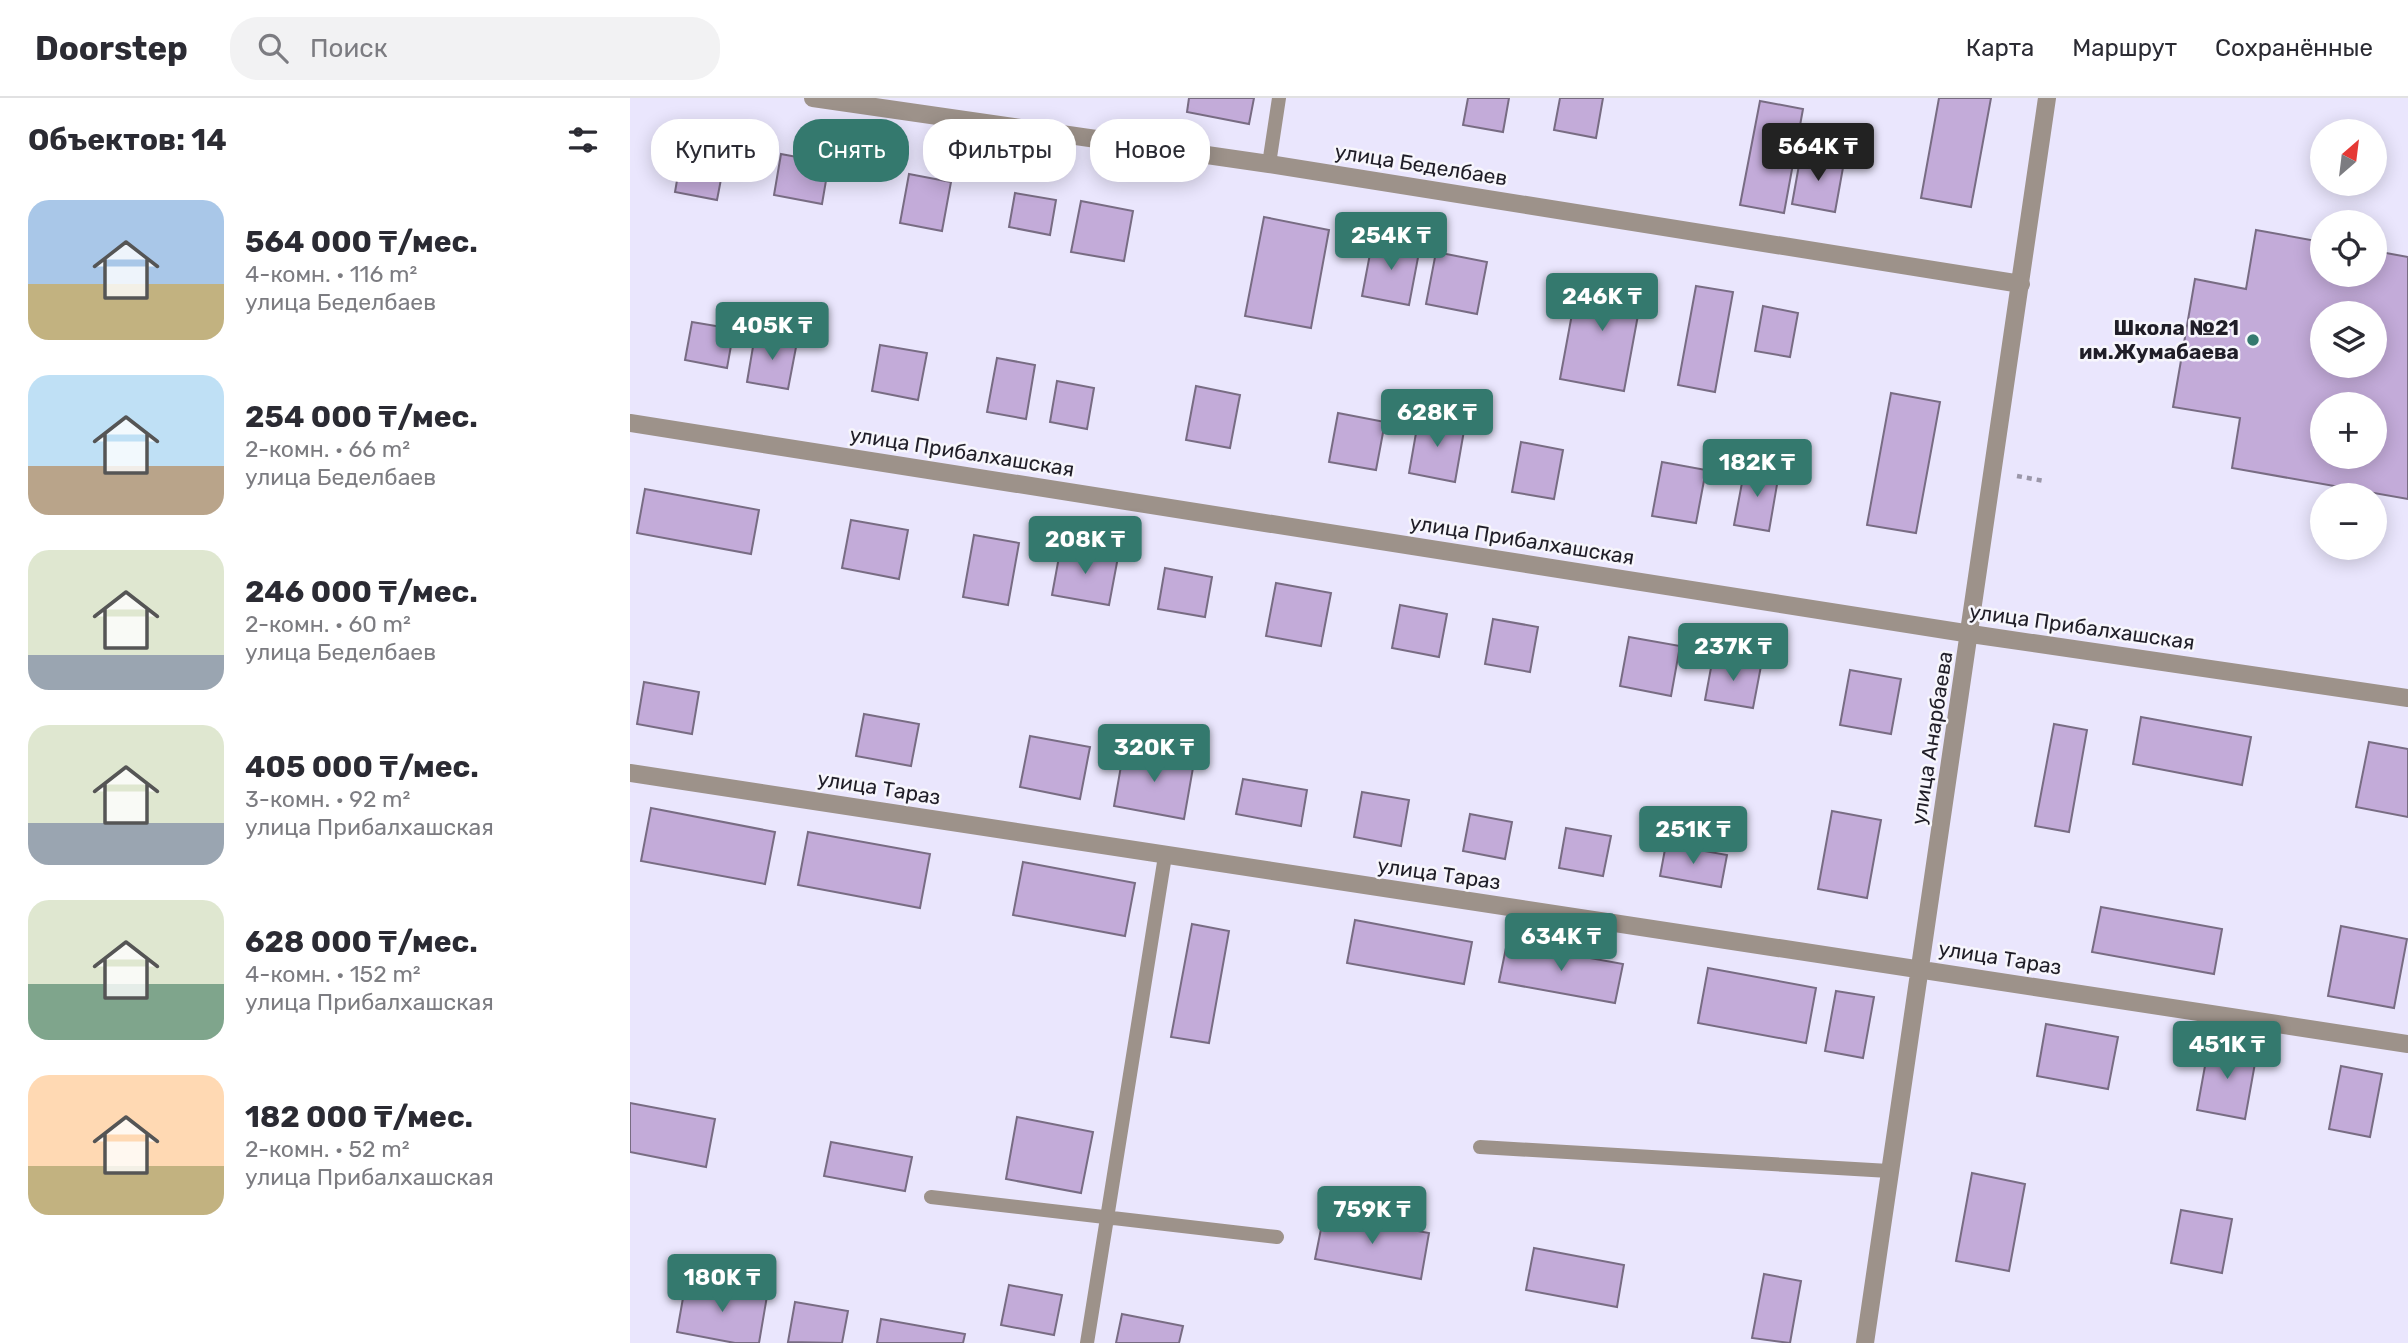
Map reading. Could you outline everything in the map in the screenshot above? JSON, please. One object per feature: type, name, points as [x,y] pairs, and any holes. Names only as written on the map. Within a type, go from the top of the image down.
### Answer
[{"type":"street","name":"улица Беделбаев","points":[[813,98],[1269,164],[2021,284]]},
{"type":"street","name":"улица Анарбаева","points":[[1865,1343],[1918,968],[1971,634],[2047,98]]},
{"type":"street","name":"улица Прибалхашская","points":[[630,423],[1971,634],[2408,698]]},
{"type":"street","name":"улица Тараз","points":[[630,772],[1165,856],[2408,1044]]},
{"type":"lane","points":[[1269,164],[1279,98]]},
{"type":"lane","points":[[1087,1343],[1165,856]]},
{"type":"lane","points":[[1480,1146],[1889,1171]]},
{"type":"lane","points":[[931,1197],[1277,1237]]},
{"type":"building","points":[[1189,98],[1254,98],[1249,124],[1187,112]]},
{"type":"building","points":[[1468,98],[1509,98],[1503,132],[1463,125]]},
{"type":"building","points":[[1560,98],[1603,98],[1596,138],[1554,130]]},
{"type":"building","points":[[1939,98],[1991,98],[1971,207],[1921,198]]},
{"type":"building","points":[[1760,101],[1803,109],[1784,213],[1740,205]]},
{"type":"building","points":[[781,154],[793,156],[793,182],[826,182],[822,204],[774,195],[776,182],[779,182]]},
{"type":"building","points":[[1801,154],[1844,162],[1835,212],[1792,204]]},
{"type":"building","points":[[909,174],[923,177],[923,182],[951,182],[942,231],[900,223]]},
{"type":"building","points":[[677,182],[720,182],[717,200],[675,192]]},
{"type":"building","points":[[1015,193],[1056,200],[1050,235],[1009,227]]},
{"type":"building","points":[[1081,201],[1133,211],[1124,261],[1071,252]]},
{"type":"building","points":[[1264,217],[1329,230],[1311,328],[1245,316]]},
{"type":"building","name":"Школа №21 им.Жумабаева","points":[[2256,230],[2310,240],[2310,287],[2387,287],[2387,253],[2408,257],[2408,499],[2387,495],[2387,483],[2317,483],[2232,468],[2240,418],[2173,407],[2195,279],[2246,289]]},
{"type":"building","points":[[1373,238],[1420,247],[1409,305],[1362,296]]},
{"type":"building","points":[[1436,252],[1487,262],[1477,314],[1426,304]]},
{"type":"building","points":[[1579,276],[1643,288],[1624,391],[1560,379]]},
{"type":"building","points":[[1696,286],[1733,292],[1715,392],[1678,385]]},
{"type":"building","points":[[1763,306],[1798,313],[1790,357],[1755,351]]},
{"type":"building","points":[[692,322],[734,329],[727,368],[685,360]]},
{"type":"building","points":[[755,335],[797,342],[788,389],[747,382]]},
{"type":"building","points":[[880,345],[927,353],[918,400],[872,391]]},
{"type":"building","points":[[997,358],[1035,365],[1026,419],[987,412]]},
{"type":"building","points":[[1057,381],[1094,388],[1087,429],[1050,422]]},
{"type":"building","points":[[1196,386],[1240,395],[1230,448],[1186,440]]},
{"type":"building","points":[[1891,393],[1940,402],[1916,533],[1867,525]]},
{"type":"building","points":[[1338,413],[1385,422],[1376,470],[1329,462]]},
{"type":"building","points":[[1419,416],[1465,425],[1455,482],[1409,473]]},
{"type":"building","points":[[1521,442],[1563,450],[1554,499],[1512,492]]},
{"type":"building","points":[[1662,462],[1706,470],[1696,523],[1652,516]]},
{"type":"building","points":[[1745,467],[1779,473],[1769,531],[1734,525]]},
{"type":"building","points":[[645,489],[759,510],[751,554],[637,533]]},
{"type":"building","points":[[851,520],[908,530],[899,579],[842,568]]},
{"type":"building","points":[[974,535],[1019,543],[1008,605],[963,597]]},
{"type":"building","points":[[1061,546],[1118,557],[1109,605],[1052,595]]},
{"type":"building","points":[[1165,568],[1212,577],[1205,617],[1158,609]]},
{"type":"building","points":[[1276,583],[1331,593],[1321,646],[1266,636]]},
{"type":"building","points":[[1400,605],[1447,614],[1439,657],[1392,648]]},
{"type":"building","points":[[1493,619],[1538,627],[1530,672],[1485,664]]},
{"type":"building","points":[[1629,637],[1680,646],[1671,696],[1620,686]]},
{"type":"building","points":[[1713,657],[1761,666],[1753,708],[1705,700]]},
{"type":"building","points":[[1850,670],[1901,679],[1891,734],[1840,725]]},
{"type":"building","points":[[644,682],[699,692],[692,734],[637,724]]},
{"type":"building","points":[[864,714],[919,724],[911,766],[856,756]]},
{"type":"building","points":[[2141,717],[2251,737],[2242,785],[2133,764]]},
{"type":"building","points":[[2054,724],[2087,730],[2069,832],[2035,826]]},
{"type":"building","points":[[1030,736],[1090,747],[1080,799],[1020,787]]},
{"type":"building","points":[[2369,742],[2408,749],[2408,817],[2356,807]]},
{"type":"building","points":[[1124,749],[1194,762],[1184,819],[1114,806]]},
{"type":"building","points":[[1243,779],[1307,790],[1301,826],[1236,814]]},
{"type":"building","points":[[1362,792],[1409,800],[1401,846],[1354,837]]},
{"type":"building","points":[[651,808],[775,832],[765,884],[641,861]]},
{"type":"building","points":[[1832,811],[1881,820],[1867,898],[1818,889]]},
{"type":"building","points":[[1470,814],[1512,822],[1505,859],[1463,851]]},
{"type":"building","points":[[1566,828],[1611,836],[1603,876],[1559,868]]},
{"type":"building","points":[[808,832],[930,854],[920,908],[798,885]]},
{"type":"building","points":[[1666,844],[1727,855],[1721,887],[1660,876]]},
{"type":"building","points":[[1023,862],[1135,883],[1125,936],[1013,915]]},
{"type":"building","points":[[2101,907],[2222,929],[2214,974],[2092,952]]},
{"type":"building","points":[[1355,920],[1472,942],[1464,984],[1347,963]]},
{"type":"building","points":[[1192,924],[1229,931],[1209,1043],[1171,1037]]},
{"type":"building","points":[[2341,926],[2407,939],[2394,1008],[2328,996]]},
{"type":"building","points":[[1507,943],[1623,964],[1615,1003],[1499,982]]},
{"type":"building","points":[[1708,968],[1816,988],[1806,1043],[1698,1023]]},
{"type":"building","points":[[1836,991],[1874,997],[1863,1058],[1825,1051]]},
{"type":"building","points":[[2046,1024],[2118,1037],[2108,1089],[2037,1076]]},
{"type":"building","points":[[2209,1044],[2257,1052],[2245,1119],[2197,1110]]},
{"type":"building","points":[[2341,1066],[2382,1074],[2370,1137],[2329,1129]]},
{"type":"building","points":[[630,1103],[715,1119],[706,1167],[630,1152]]},
{"type":"building","points":[[1017,1117],[1093,1132],[1081,1193],[1006,1179]]},
{"type":"building","points":[[831,1142],[912,1157],[905,1191],[824,1176]]},
{"type":"building","points":[[1972,1173],[2025,1184],[2009,1271],[1956,1261]]},
{"type":"building","points":[[2181,1210],[2232,1219],[2222,1273],[2171,1263]]},
{"type":"building","points":[[1324,1214],[1429,1233],[1421,1279],[1315,1259]]},
{"type":"building","points":[[1534,1248],[1624,1265],[1617,1307],[1526,1290]]},
{"type":"building","points":[[1764,1274],[1801,1281],[1790,1343],[1752,1338]]},
{"type":"building","points":[[686,1281],[767,1296],[759,1343],[735,1343],[677,1332]]},
{"type":"building","points":[[1009,1285],[1062,1295],[1054,1335],[1001,1325]]},
{"type":"building","points":[[795,1302],[848,1311],[842,1343],[788,1342]]},
{"type":"building","points":[[1122,1314],[1183,1326],[1179,1343],[1116,1343]]},
{"type":"building","points":[[881,1319],[965,1334],[963,1343],[877,1343]]},
{"type":"place","name":"Школа №21 им.Жумабаева","points":[[2253,340]]}]
